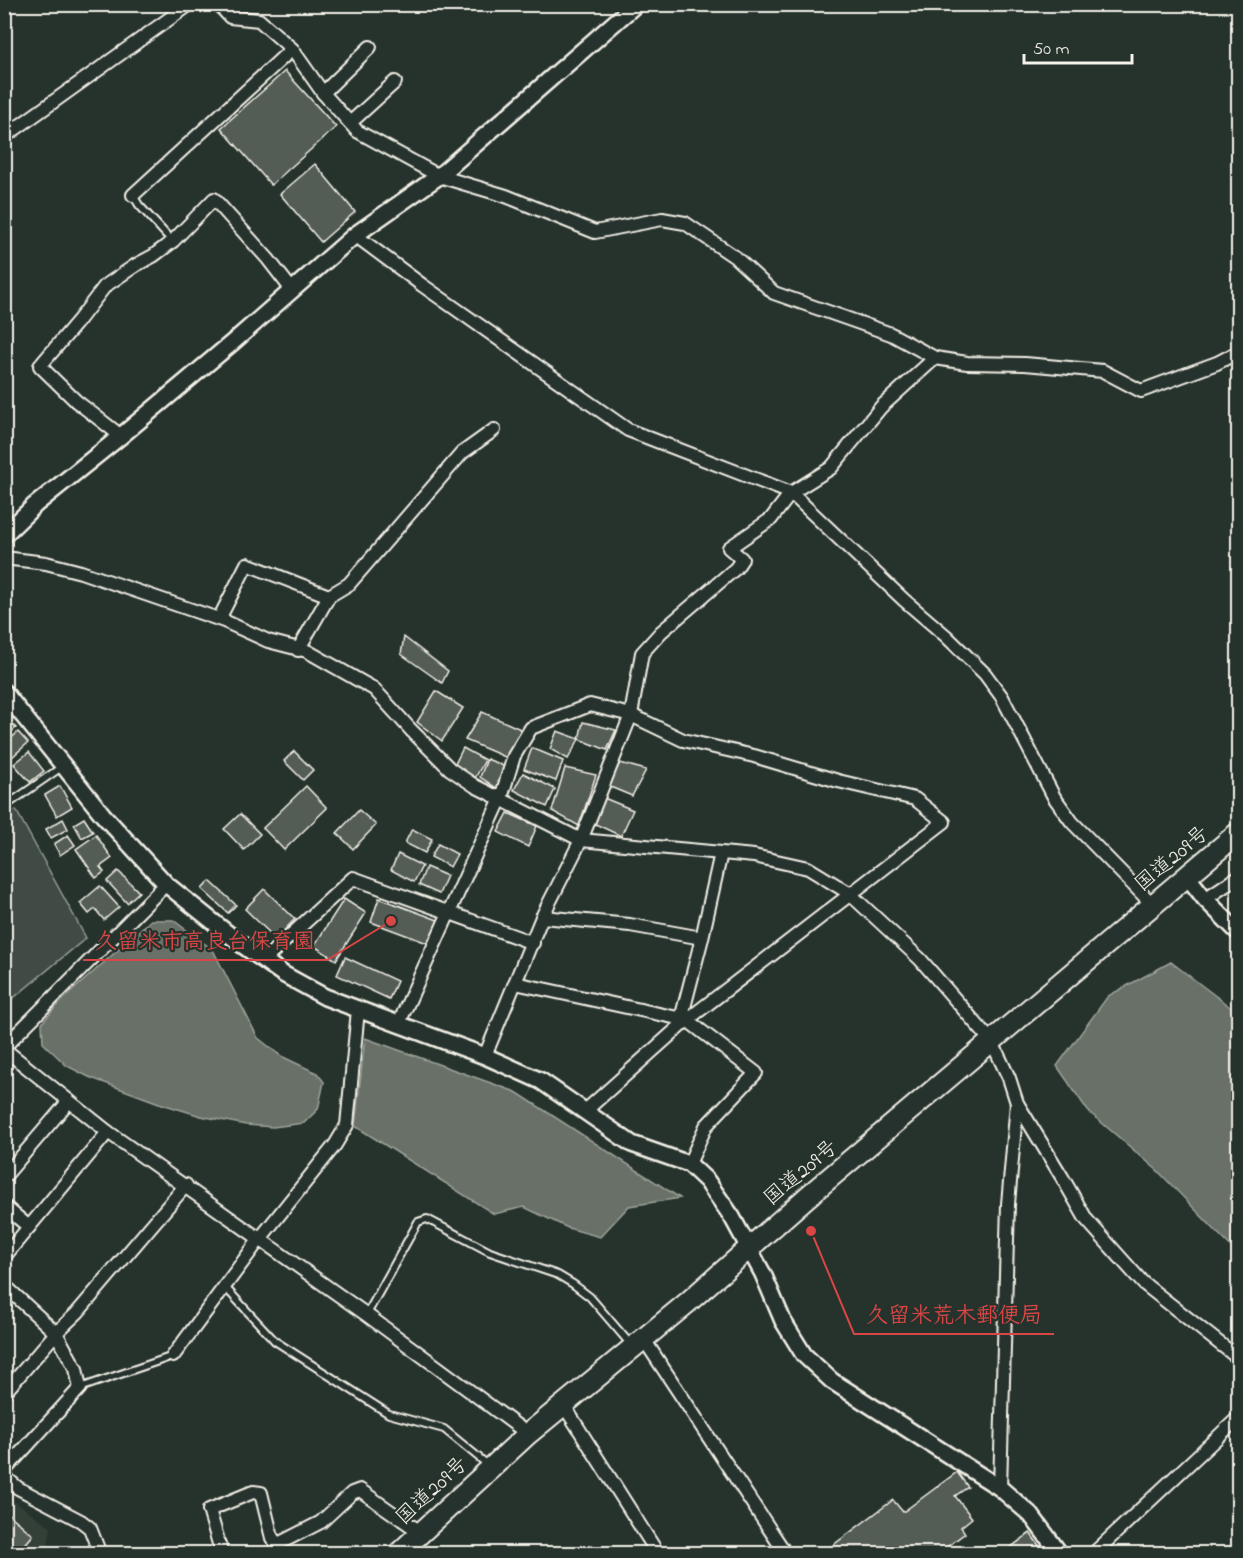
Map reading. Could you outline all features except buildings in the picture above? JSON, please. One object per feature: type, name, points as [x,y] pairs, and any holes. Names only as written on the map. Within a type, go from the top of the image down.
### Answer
[{"type":"highway","name":"国道209号","points":[[402,1552],[420,1532],[528,1434],[687,1303],[748,1248],[1239,833]]},
{"type":"street","points":[[4,137],[190,4]]},
{"type":"street","points":[[218,4],[230,17],[259,20],[292,49],[323,93],[357,131],[439,176],[537,208],[595,232],[662,219],[685,223],[735,257],[774,293],[891,334],[935,358],[967,363],[1024,364],[1103,370],[1142,391],[1217,363],[1239,352]]},
{"type":"street","points":[[4,535],[35,505],[122,436],[355,236],[439,176],[636,4]]},
{"type":"street","points":[[323,93],[370,47]]},
{"type":"street","points":[[133,195],[292,49]]},
{"type":"street","points":[[350,123],[395,82]]},
{"type":"street","points":[[122,436],[76,401],[40,366],[105,286],[173,242],[214,199],[268,259],[292,290]]},
{"type":"street","points":[[355,236],[628,430],[791,493],[984,674],[1002,697],[1049,788],[1072,822],[1153,904]]},
{"type":"street","points":[[484,1056],[542,917],[581,840],[631,715],[642,653],[661,632],[736,568],[742,559],[729,548],[771,519],[791,493],[831,468],[881,407],[935,358]]},
{"type":"street","points":[[298,650],[329,596],[349,584],[462,453],[494,430]]},
{"type":"street","points":[[4,558],[46,563],[81,572],[219,619],[268,641],[307,651],[374,688],[450,769],[475,786],[581,840],[754,856],[808,868],[849,894],[920,959],[992,1042],[1009,1078],[1017,1103],[1086,1219],[1143,1284],[1239,1358]]},
{"type":"street","points":[[219,619],[247,564],[329,596]]},
{"type":"street","points":[[4,692],[103,815],[166,884],[284,974],[325,997],[484,1056],[541,1081],[632,1144],[689,1164],[707,1181],[732,1217],[763,1274],[783,1321],[804,1355],[832,1381],[1000,1488],[1031,1515],[1060,1554]]},
{"type":"street","points":[[398,1024],[501,798],[514,756],[531,728],[590,705],[631,715],[682,740],[754,756],[838,781],[915,799],[944,822],[684,1020],[584,1112]]},
{"type":"street","points":[[684,1020],[721,853]]},
{"type":"street","points":[[1187,876],[1205,899],[1239,933]]},
{"type":"street","points":[[1205,899],[1239,877]]},
{"type":"street","points":[[264,960],[353,878],[533,943]]},
{"type":"street","points":[[166,884],[4,1048],[108,1132],[367,1315],[528,1434]]},
{"type":"street","points":[[542,917],[630,925],[702,939]]},
{"type":"street","points":[[515,983],[684,1020],[756,1073],[706,1126],[689,1164]]},
{"type":"street","points":[[172,1356],[259,1240],[335,1145],[346,1125],[358,1010]]},
{"type":"street","points":[[4,1177],[69,1101]]},
{"type":"street","points":[[1000,1488],[1008,1204],[1017,1103]]},
{"type":"street","points":[[4,1257],[108,1132]]},
{"type":"street","points":[[4,1393],[56,1333],[77,1313],[186,1185]]},
{"type":"street","points":[[4,1206],[29,1227]]},
{"type":"street","points":[[4,1285],[56,1333],[76,1369],[80,1388],[4,1471]]},
{"type":"street","points":[[637,1342],[782,1548]]},
{"type":"street","points":[[563,1404],[658,1554]]},
{"type":"street","points":[[1093,1554],[1239,1418]]},
{"type":"street","points":[[4,1476],[18,1488],[90,1528],[100,1554]]},
{"type":"street","points":[[222,1554],[209,1510],[253,1492],[261,1493],[272,1538],[278,1544],[321,1522],[352,1493],[360,1490],[420,1532]]},
{"type":"lane","points":[[133,195],[139,205],[173,242]]},
{"type":"lane","points":[[4,807],[63,766]]},
{"type":"lane","points":[[367,1315],[418,1222],[427,1219],[490,1252],[558,1275],[590,1297],[637,1342]]},
{"type":"lane","points":[[224,1286],[275,1341],[389,1414],[444,1429],[491,1467]]},
{"type":"lane","points":[[80,1388],[172,1356]]},
{"type":"shaded area","points":[[16,810],[86,938],[11,1000],[4,996],[4,818]]},
{"type":"shaded area","points":[[151,920],[173,920],[213,950],[258,1038],[281,1056],[317,1073],[324,1082],[318,1109],[304,1123],[273,1127],[246,1125],[201,1116],[89,1077],[67,1066],[43,1043],[42,1023],[59,1003]]},
{"type":"shaded area","points":[[1171,962],[1238,1013],[1238,1254],[1157,1170],[1088,1111],[1057,1066],[1108,996]]},
{"type":"shaded area","points":[[365,1038],[516,1092],[680,1198],[629,1206],[600,1237],[568,1228],[524,1207],[494,1214],[355,1126]]},
{"type":"shaded area","points":[[4,1494],[51,1527],[47,1553],[5,1553]]},
{"type":"place","name":"久留米市高良台保育園","points":[[391,921]]},
{"type":"place","name":"久留米荒木郵便局","points":[[811,1231]]}]
